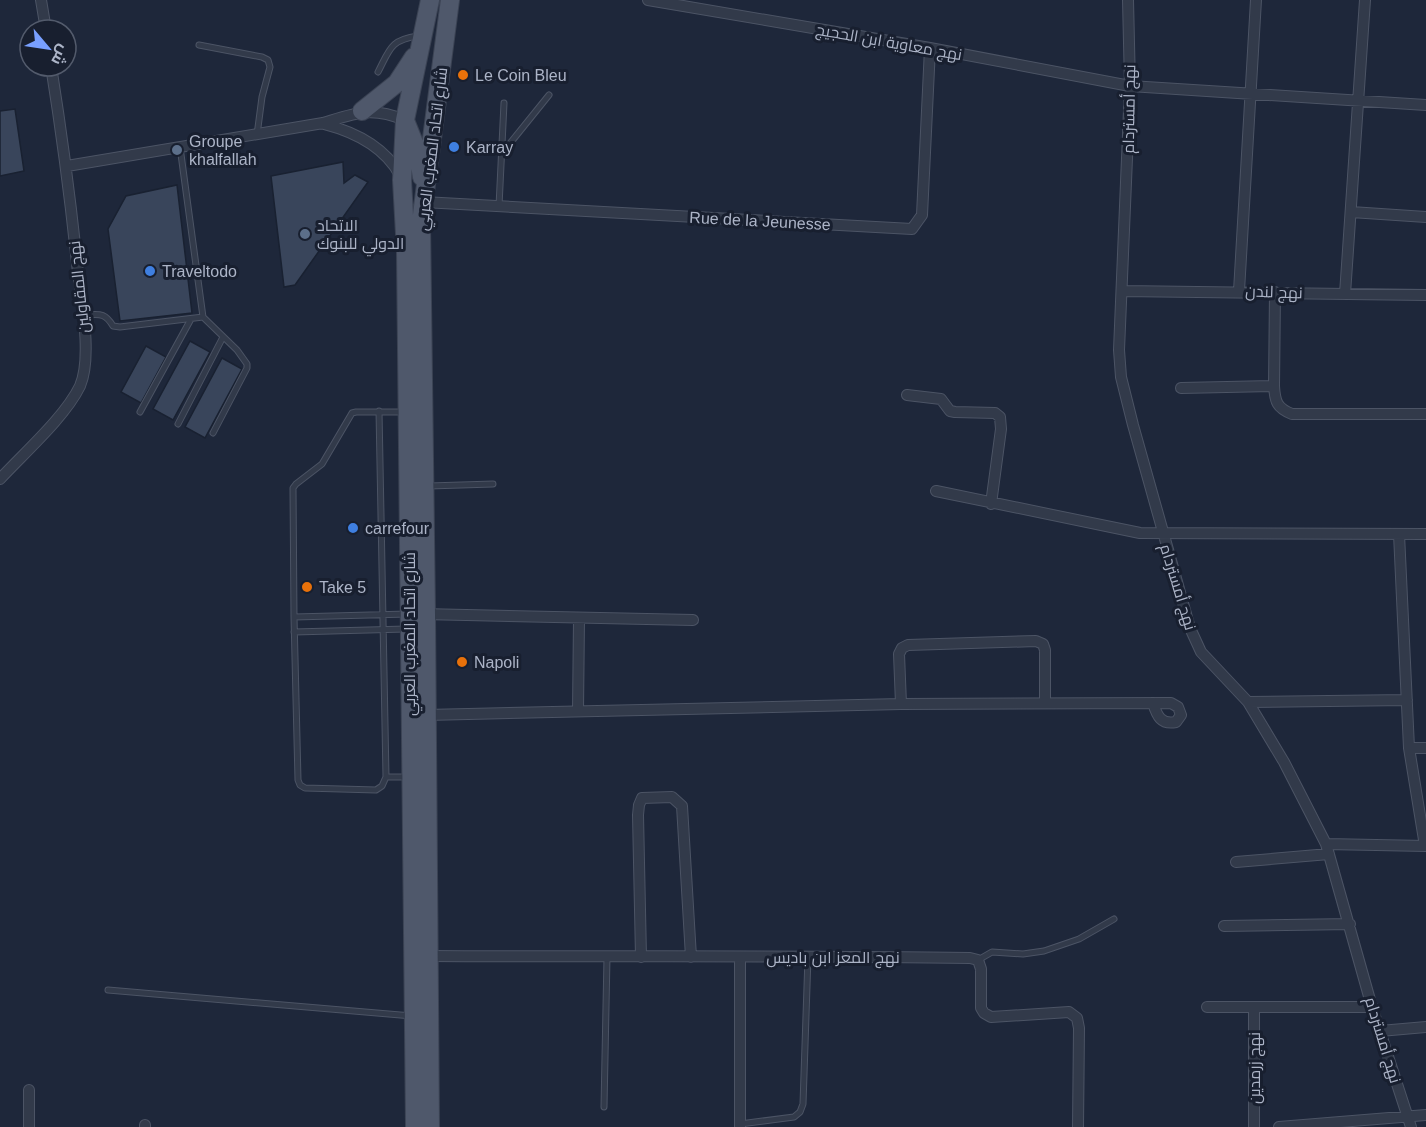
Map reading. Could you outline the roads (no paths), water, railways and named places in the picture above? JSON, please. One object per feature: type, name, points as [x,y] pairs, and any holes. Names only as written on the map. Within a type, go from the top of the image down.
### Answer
[{"type":"main road","name":"شارع اتحاد المغرب العربي","points":[[415,1127],[421,1016],[429,956],[426,715],[415,619],[407,412],[406,252],[402,180],[405,120],[430,0]]},
{"type":"main road","name":"شارع اتحاد المغرب العربي","points":[[430,1127],[421,1016],[411,776],[415,619],[424,486],[421,223],[450,0]]},
{"type":"main road","points":[[362,111],[397,83],[410,65],[423,37]]},
{"type":"main road","points":[[405,120],[418,153],[422,171],[423,202]]},
{"type":"street","points":[[41,0],[43,18]]},
{"type":"street","name":"نهج معاوية ابن الحجيج","points":[[648,0],[930,48],[1131,86],[1426,105]]},
{"type":"street","name":"نهج أمستردام","points":[[1128,0],[1131,86],[1119,350],[1121,377],[1162,534],[1196,642],[1201,652],[1248,702],[1284,762],[1328,849],[1372,1007],[1411,1127]]},
{"type":"street","points":[[1239,291],[1256,0]]},
{"type":"street","points":[[1345,294],[1365,0]]},
{"type":"street","name":"Rue de la Jeunesse","points":[[423,202],[912,229],[922,215],[930,48]]},
{"type":"street","name":"نهج المقاولين","points":[[0,479],[67,406],[80,386],[86,364],[67,166],[53,78]]},
{"type":"street","points":[[67,166],[323,123],[362,111],[390,114],[405,120]]},
{"type":"street","points":[[323,123],[367,140],[395,166],[402,180]]},
{"type":"street","points":[[1351,212],[1426,218]]},
{"type":"street","name":"نهج لندن","points":[[1123,291],[1426,295]]},
{"type":"street","points":[[1275,292],[1275,402],[1283,410],[1292,414],[1426,414]]},
{"type":"street","points":[[1182,388],[1274,386]]},
{"type":"street","points":[[907,395],[941,399],[950,411],[995,413],[1000,417],[1001,429],[991,504]]},
{"type":"street","points":[[936,491],[1130,531],[1162,534],[1426,534]]},
{"type":"street","points":[[1236,862],[1328,849],[1426,846],[1409,748],[1399,534]]},
{"type":"street","points":[[415,619],[693,620]]},
{"type":"street","points":[[578,711],[579,619]]},
{"type":"street","points":[[900,704],[899,654],[902,648],[908,645],[1036,641],[1042,644],[1045,650],[1045,702]]},
{"type":"street","points":[[1248,702],[1407,700]]},
{"type":"street","points":[[426,715],[900,704],[1154,703]]},
{"type":"street","points":[[1409,748],[1426,748]]},
{"type":"street","points":[[641,957],[638,815],[642,798],[650,797],[672,797],[682,806],[691,957]]},
{"type":"street","points":[[1224,926],[1350,924]]},
{"type":"street","name":"نهج المعز ابن باديس","points":[[429,956],[740,958],[808,956],[970,958],[978,960]]},
{"type":"street","points":[[740,958],[740,1126]]},
{"type":"street","points":[[978,960],[981,969],[981,1008],[984,1013],[991,1017],[1069,1012],[1077,1017],[1078,1127]]},
{"type":"street","points":[[1207,1007],[1372,1007]]},
{"type":"street","name":"نهج زرمدين","points":[[1254,1008],[1254,1127]]},
{"type":"street","points":[[1380,1031],[1426,1027]]},
{"type":"street","points":[[29,1127],[30,1090]]},
{"type":"street","points":[[1279,1127],[1426,1115]]},
{"type":"lane","points":[[378,72],[394,44],[402,39],[423,37]]},
{"type":"lane","points":[[199,45],[268,60],[270,67],[262,97],[257,135]]},
{"type":"lane","points":[[501,153],[549,95]]},
{"type":"lane","points":[[499,206],[504,104]]},
{"type":"lane","points":[[180,147],[203,317],[247,363],[247,368],[213,433]]},
{"type":"lane","points":[[83,315],[107,316],[113,326],[120,327],[203,317]]},
{"type":"lane","points":[[140,412],[191,320]]},
{"type":"lane","points":[[178,423],[224,337]]},
{"type":"lane","points":[[379,411],[386,777],[382,786],[376,790],[305,788],[298,780],[294,633],[294,488],[299,481],[322,464],[352,413],[379,411],[407,412]]},
{"type":"lane","points":[[424,486],[493,484]]},
{"type":"lane","points":[[294,617],[382,615],[415,619]]},
{"type":"lane","points":[[294,633],[382,630],[415,619]]},
{"type":"lane","points":[[386,777],[411,776]]},
{"type":"lane","points":[[978,960],[992,952],[1023,954],[1059,946],[1079,939],[1114,919]]},
{"type":"lane","points":[[740,1126],[794,1117],[800,1112],[803,1104],[808,956]]},
{"type":"lane","points":[[604,1107],[607,957]]},
{"type":"lane","points":[[108,990],[421,1016]]},
{"type":"place","name":"Le Coin Bleu","points":[[463,75]]},
{"type":"place","name":"Karray","points":[[454,147]]},
{"type":"place","name":"Groupe khalfallah","points":[[177,150]]},
{"type":"place","name":"الاتحاد الدولي للبنوك","points":[[305,234]]},
{"type":"place","name":"Traveltodo","points":[[150,271]]},
{"type":"place","name":"carrefour","points":[[353,528]]},
{"type":"place","name":"Take 5","points":[[307,587]]},
{"type":"place","name":"Napoli","points":[[462,662]]}]
